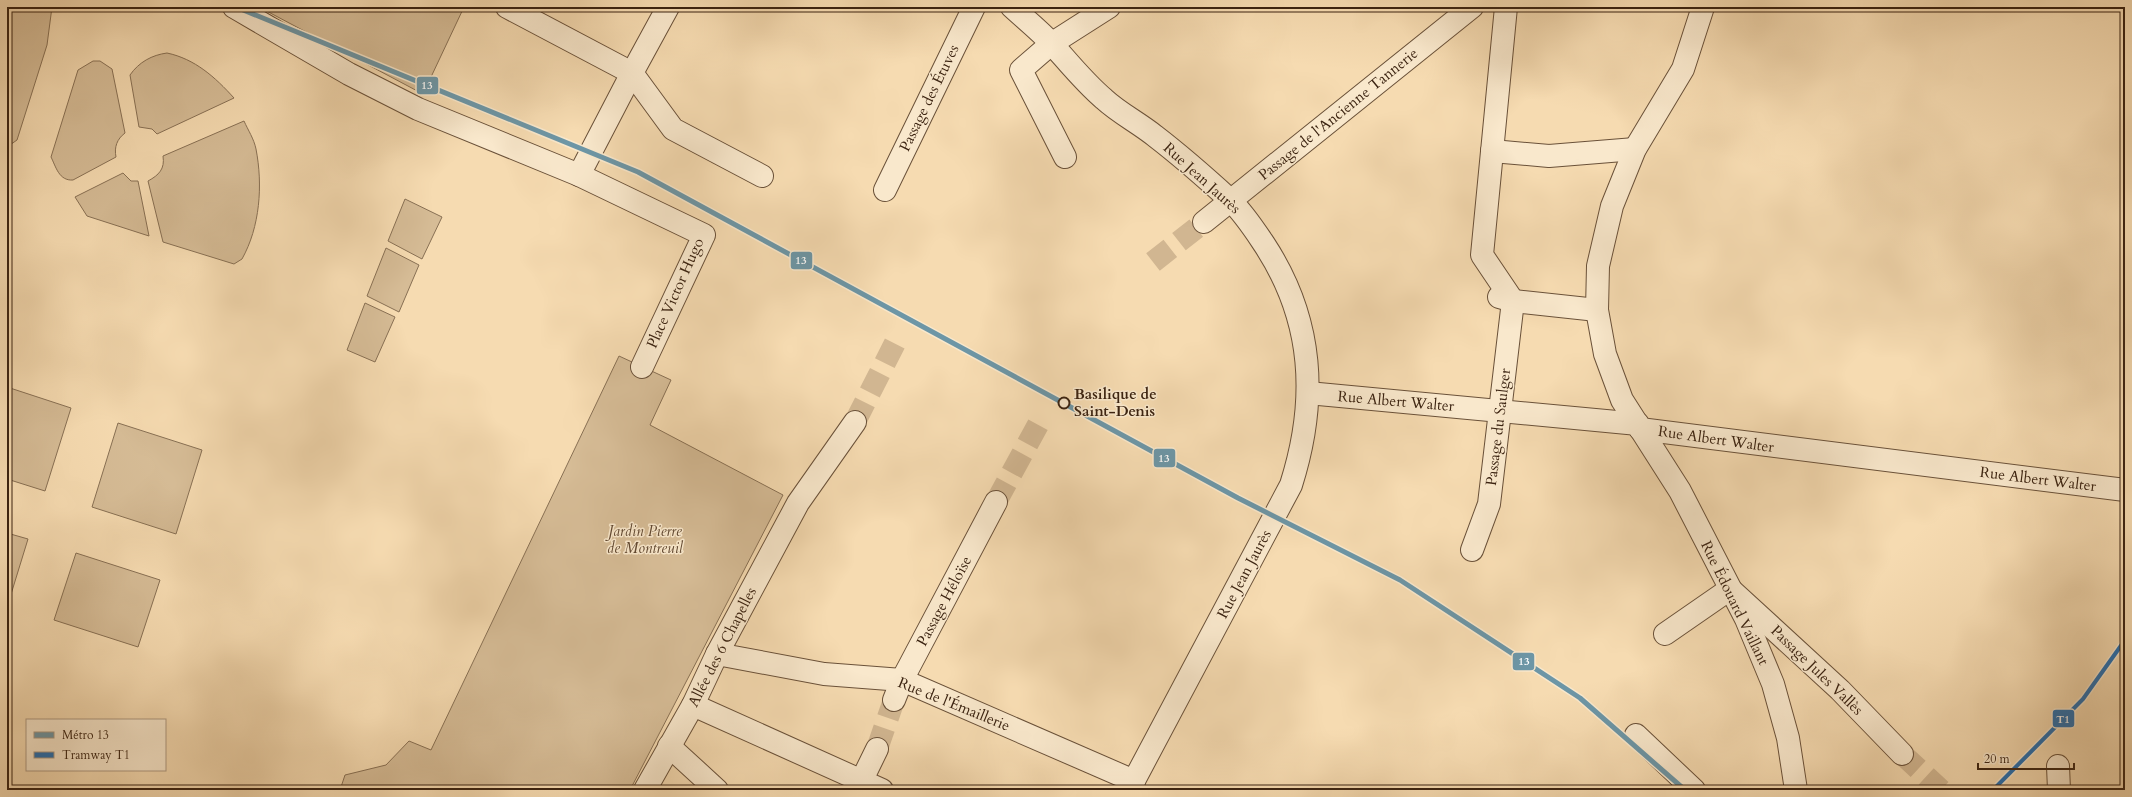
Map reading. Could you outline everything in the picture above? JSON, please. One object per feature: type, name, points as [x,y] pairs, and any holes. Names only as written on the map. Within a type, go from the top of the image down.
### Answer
[{"type":"street","name":"Place Victor Hugo","points":[[234,7],[349,74],[418,109],[580,175],[704,235],[642,367]]},
{"type":"street","points":[[507,7],[632,73],[673,129],[762,176]]},
{"type":"street","points":[[580,175],[632,73],[668,7]]},
{"type":"street","name":"Passage des Étuves","points":[[885,190],[974,7]]},
{"type":"street","name":"Rue Jean Jaurès","points":[[1012,7],[1051,44],[1074,71],[1104,100],[1156,136],[1230,200],[1257,233],[1277,263],[1290,293],[1307,356],[1308,393],[1301,453],[1291,485],[1132,786]]},
{"type":"street","points":[[1065,157],[1021,70],[1051,44],[1109,7]]},
{"type":"street","name":"Passage de l'Ancienne Tannerie","points":[[1204,222],[1472,7]]},
{"type":"street","points":[[1506,7],[1482,255],[1513,301]]},
{"type":"street","name":"Rue Édouard Vaillant","points":[[1703,7],[1683,68],[1635,149],[1612,206],[1598,266],[1597,310],[1605,354],[1622,400],[1680,491],[1746,619],[1773,684],[1788,738],[1796,790]]},
{"type":"street","points":[[1492,151],[1549,156],[1635,149]]},
{"type":"street","points":[[1491,294],[1513,301],[1597,310]]},
{"type":"street","name":"Passage du Saulger","points":[[1472,550],[1489,504],[1513,301]]},
{"type":"street","name":"Rue Albert Walter","points":[[1308,393],[1639,426],[2125,490]]},
{"type":"street","name":"Allée des 6 Chapelles","points":[[645,790],[692,705],[717,654],[798,503],[855,422]]},
{"type":"street","name":"Passage Héloïse","points":[[894,700],[902,680],[996,502]]},
{"type":"street","points":[[1665,634],[1730,589]]},
{"type":"street","name":"Passage Jules Vallès","points":[[1730,589],[1840,690],[1902,754]]},
{"type":"street","name":"Rue de l'Émaillerie","points":[[717,654],[824,674],[902,680],[1132,786]]},
{"type":"street","points":[[692,705],[859,785],[882,790]]},
{"type":"street","points":[[1636,735],[1694,790]]},
{"type":"street","points":[[669,746],[717,790]]},
{"type":"street","points":[[859,785],[877,749]]},
{"type":"street","points":[[2058,766],[2059,790]]},
{"type":"green space","points":[[7,7],[52,7],[47,45],[17,140],[7,147]]},
{"type":"green space","points":[[259,7],[464,7],[423,94]]},
{"type":"green space","points":[[167,53],[187,60],[204,70],[234,98],[157,134],[152,129],[139,127],[130,75],[137,66],[146,60],[156,55]]},
{"type":"green space","points":[[93,61],[100,61],[112,69],[125,133],[117,144],[115,150],[116,157],[73,180],[68,180],[61,176],[51,157],[78,70]]},
{"type":"green space","points":[[244,121],[256,149],[259,191],[253,233],[242,259],[234,264],[163,242],[148,181],[162,168],[163,156]]},
{"type":"green space","points":[[123,173],[131,181],[138,181],[149,236],[87,216],[75,197]]},
{"type":"green space","points":[[405,199],[442,217],[422,259],[388,241]]},
{"type":"green space","points":[[386,248],[419,265],[399,312],[367,296]]},
{"type":"green space","points":[[365,303],[395,317],[375,362],[347,350]]},
{"type":"green space","name":"Jardin Pierre de Montreuil","points":[[619,356],[671,380],[650,425],[783,495],[630,790],[340,790],[345,775],[386,765],[409,741],[431,750]]},
{"type":"green space","points":[[7,387],[71,408],[45,491],[7,479]]},
{"type":"green space","points":[[118,423],[202,450],[176,534],[92,507]]},
{"type":"green space","points":[[7,533],[28,539],[8,604],[7,604]]},
{"type":"green space","points":[[76,553],[160,580],[138,647],[54,620]]},
{"type":"tunnel","points":[[1153,262],[1204,222]]},
{"type":"tunnel","points":[[855,422],[895,343]]},
{"type":"tunnel","points":[[996,502],[1040,421]]},
{"type":"tunnel","points":[[877,749],[894,700]]},
{"type":"tunnel","points":[[1902,754],[1941,790]]},
{"type":"metro line","name":"13","points":[[236,7],[638,172],[1238,498],[1400,580],[1580,698],[1685,790]]},
{"type":"tram line","name":"T1","points":[[1993,790],[2083,699],[2125,640]]},
{"type":"place","name":"Basilique de Saint-Denis","points":[[1064,403]]}]
